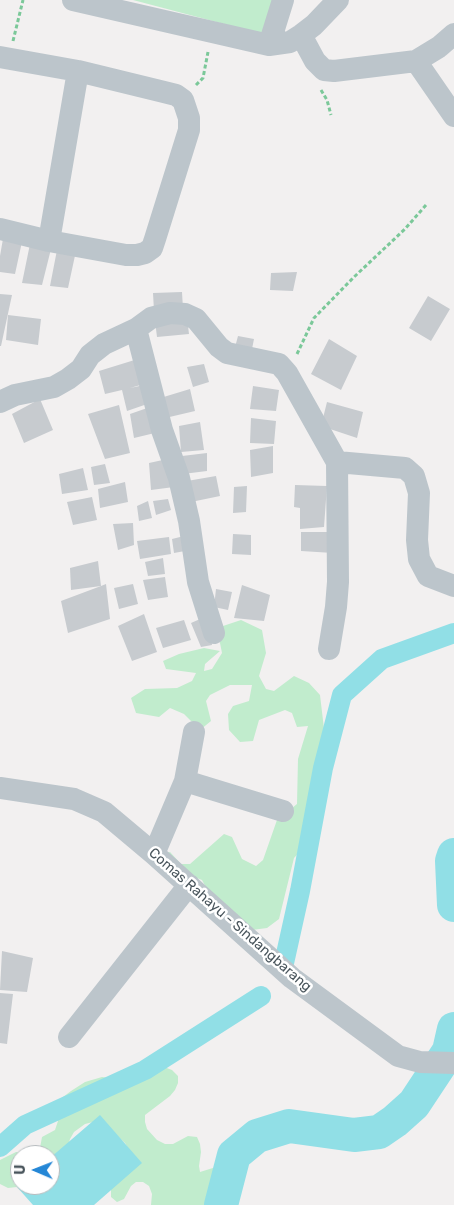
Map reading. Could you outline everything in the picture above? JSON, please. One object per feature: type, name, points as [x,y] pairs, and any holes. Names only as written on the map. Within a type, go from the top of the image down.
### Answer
[{"type":"street","points":[[73,0],[269,45],[290,42],[301,35],[338,0]]},
{"type":"street","points":[[269,45],[283,0]]},
{"type":"street","points":[[301,35],[316,61],[324,70],[344,70],[416,61],[454,34]]},
{"type":"street","points":[[0,229],[49,241],[126,255],[136,256],[145,253],[152,248],[189,130],[189,118],[183,100],[176,96],[78,72],[4,57]]},
{"type":"street","points":[[416,61],[454,116]]},
{"type":"street","points":[[49,241],[78,72]]},
{"type":"street","points":[[0,402],[15,395],[54,387],[81,369],[90,355],[104,344],[160,315],[185,314],[196,319],[219,347],[227,353],[279,364],[287,373],[337,462],[338,582],[329,649]]},
{"type":"street","points":[[136,329],[162,430],[179,478],[190,521],[198,582],[214,633]]},
{"type":"street","points":[[337,462],[405,468],[414,476],[419,493],[417,540],[419,559],[428,576],[454,586]]},
{"type":"street","points":[[154,854],[185,781],[194,732]]},
{"type":"street","points":[[185,781],[283,812]]},
{"type":"street","name":"Comas Rahayu - Sindangbarang","points":[[0,788],[74,798],[104,812],[154,854],[292,978],[398,1056],[420,1062],[454,1063]]},
{"type":"street","points":[[69,1037],[189,885]]},
{"type":"path","points":[[4,57],[23,0]]},
{"type":"path","points":[[183,100],[203,78],[212,32]]},
{"type":"path","points":[[287,373],[314,318],[405,229],[426,205]]},
{"type":"green space","points":[[133,0],[276,0],[262,34]]},
{"type":"green space","points":[[241,620],[262,630],[266,653],[259,676],[266,689],[274,691],[294,676],[309,683],[320,695],[329,771],[325,799],[304,847],[294,858],[279,919],[267,928],[252,930],[223,919],[202,880],[170,868],[166,853],[170,852],[181,864],[190,864],[224,834],[232,837],[242,859],[256,866],[263,860],[277,820],[297,804],[298,759],[308,726],[297,727],[292,713],[285,710],[259,720],[253,741],[240,742],[229,730],[228,714],[233,706],[249,701],[252,685],[230,685],[210,695],[206,701],[211,721],[200,730],[184,714],[170,708],[159,717],[136,713],[131,698],[145,689],[177,688],[192,681],[196,673],[166,669],[163,661],[179,654],[204,648],[220,651],[205,664],[204,671],[212,669],[222,653],[217,628]]},
{"type":"green space","points":[[164,1067],[172,1070],[178,1076],[178,1083],[170,1096],[145,1115],[147,1129],[157,1140],[165,1144],[173,1144],[188,1136],[197,1137],[201,1152],[200,1172],[216,1167],[223,1182],[221,1189],[209,1205],[151,1205],[152,1194],[149,1186],[143,1182],[136,1182],[131,1186],[124,1199],[117,1202],[111,1197],[111,1189],[129,1150],[125,1143],[107,1127],[93,1122],[85,1124],[74,1132],[66,1154],[60,1162],[60,1145],[41,1145],[42,1137],[55,1130],[58,1121],[55,1113],[63,1097],[71,1091],[85,1082],[102,1077],[110,1078],[126,1085],[134,1083],[156,1069]]},
{"type":"green space","points":[[10,1155],[10,1188],[0,1184],[0,1160]]},
{"type":"water","points":[[100,1115],[142,1163],[94,1205],[33,1205],[24,1195],[60,1195],[60,1149]]},
{"type":"building","points":[[4,233],[23,237],[15,274],[0,272],[0,256]]},
{"type":"building","points":[[30,244],[52,245],[42,285],[22,283]]},
{"type":"building","points":[[57,250],[76,251],[68,288],[50,286]]},
{"type":"building","points":[[297,272],[293,291],[270,290],[271,273]]},
{"type":"building","points":[[182,292],[183,309],[154,311],[153,293]]},
{"type":"building","points":[[0,294],[12,295],[1,346],[0,346]]},
{"type":"building","points":[[428,296],[450,309],[431,341],[409,328]]},
{"type":"building","points":[[8,315],[41,319],[38,345],[6,340]]},
{"type":"building","points":[[187,318],[189,334],[157,337],[155,321]]},
{"type":"building","points":[[238,336],[254,339],[251,354],[234,351]]},
{"type":"building","points":[[329,339],[357,356],[341,390],[311,374]]},
{"type":"building","points":[[141,358],[144,384],[130,388],[149,384],[153,402],[127,411],[122,390],[105,394],[99,371]]},
{"type":"building","points":[[204,364],[209,382],[193,387],[187,367]]},
{"type":"building","points":[[253,386],[279,390],[276,411],[250,409]]},
{"type":"building","points":[[190,389],[195,411],[161,419],[157,399]]},
{"type":"building","points":[[40,399],[53,430],[24,443],[12,414]]},
{"type":"building","points":[[327,402],[363,412],[357,438],[321,426]]},
{"type":"building","points":[[119,405],[130,453],[105,459],[88,414]]},
{"type":"building","points":[[153,406],[159,432],[134,438],[130,414]]},
{"type":"building","points":[[251,418],[276,421],[274,444],[250,443]]},
{"type":"building","points":[[200,422],[204,450],[181,452],[179,426]]},
{"type":"building","points":[[273,446],[273,473],[251,477],[250,450]]},
{"type":"building","points":[[207,453],[207,471],[183,474],[182,456]]},
{"type":"building","points":[[172,458],[174,487],[151,490],[149,463]]},
{"type":"building","points":[[105,464],[110,483],[94,485],[91,467]]},
{"type":"building","points":[[83,468],[88,490],[62,494],[59,474]]},
{"type":"building","points":[[216,476],[220,496],[191,502],[187,481]]},
{"type":"building","points":[[125,482],[128,502],[100,508],[98,489]]},
{"type":"building","points":[[295,485],[327,486],[324,527],[300,529],[300,508],[294,507]]},
{"type":"building","points":[[247,486],[246,512],[233,513],[234,487]]},
{"type":"building","points":[[92,497],[97,520],[73,525],[67,502]]},
{"type":"building","points":[[168,499],[171,510],[156,515],[153,501]]},
{"type":"building","points":[[148,501],[152,518],[139,521],[137,506]]},
{"type":"building","points":[[133,523],[134,545],[118,550],[113,524]]},
{"type":"building","points":[[301,532],[335,532],[333,553],[301,551]]},
{"type":"building","points":[[233,534],[251,535],[251,555],[232,554]]},
{"type":"building","points":[[184,536],[185,551],[174,553],[172,539]]},
{"type":"building","points":[[169,537],[171,554],[140,559],[137,541]]},
{"type":"building","points":[[163,558],[165,574],[148,576],[145,562]]},
{"type":"building","points":[[98,561],[101,586],[71,590],[70,568]]},
{"type":"building","points":[[165,577],[168,597],[148,600],[143,580]]},
{"type":"building","points":[[106,584],[110,619],[68,633],[61,601]]},
{"type":"building","points":[[133,584],[138,604],[119,609],[114,588]]},
{"type":"building","points":[[242,585],[270,595],[264,621],[234,618]]},
{"type":"building","points":[[216,589],[232,592],[228,610],[214,607]]},
{"type":"building","points":[[144,614],[157,652],[132,661],[118,626]]},
{"type":"building","points":[[207,616],[212,645],[201,647],[191,623]]},
{"type":"building","points":[[184,620],[191,640],[163,648],[156,628]]},
{"type":"building","points":[[2,951],[33,958],[27,992],[0,990]]},
{"type":"building","points":[[0,993],[13,994],[7,1044],[0,1043]]},
{"type":"waterway","points":[[284,963],[300,891],[323,768],[342,695],[382,659],[454,633]]},
{"type":"waterway","points":[[454,855],[452,861],[454,905]]},
{"type":"waterway","points":[[0,1147],[25,1125],[145,1070],[261,996]]},
{"type":"waterway","points":[[221,1205],[234,1155],[257,1136],[289,1126],[354,1135],[379,1132],[395,1121],[414,1104],[449,1051],[454,1029]]}]
